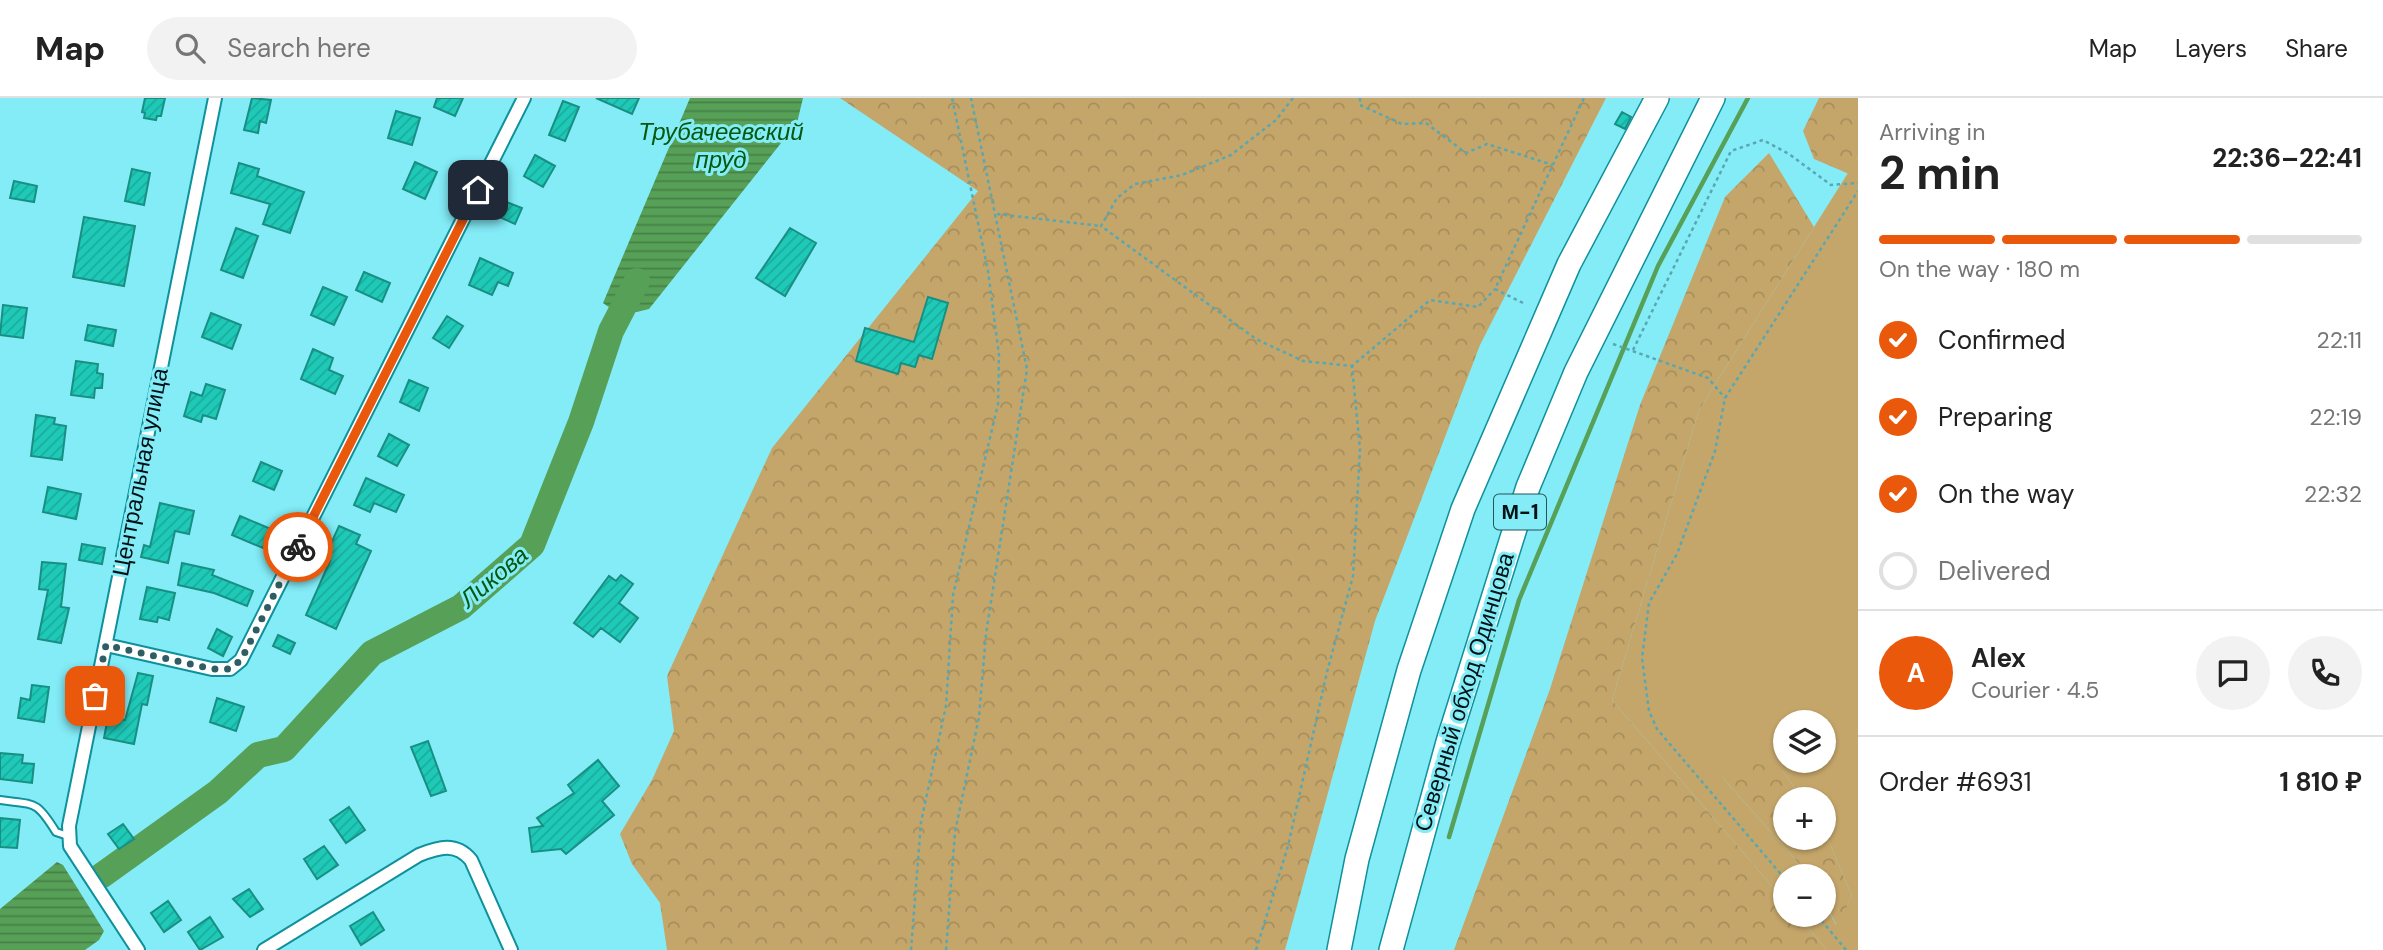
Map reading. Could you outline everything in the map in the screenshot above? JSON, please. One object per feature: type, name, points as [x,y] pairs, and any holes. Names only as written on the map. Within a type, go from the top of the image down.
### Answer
[{"type":"highway","name":"М-1","points":[[1339,950],[1357,859],[1409,670],[1463,509],[1569,264],[1657,98]]},
{"type":"highway","name":"Северный обход Одинцова","points":[[1391,950],[1444,755],[1528,487],[1576,372],[1713,98]]},
{"type":"street","name":"Центральная улица","points":[[69,841],[215,98]]},
{"type":"street","points":[[106,645],[212,669],[230,669],[241,660],[524,98]]},
{"type":"street","points":[[69,841],[138,950]]},
{"type":"street","points":[[264,950],[419,855],[437,848],[452,847],[464,852],[471,860],[511,950]]},
{"type":"lane","points":[[0,800],[34,804],[47,814],[56,831],[69,841]]},
{"type":"path","points":[[911,950],[920,822],[946,706],[953,595],[998,404],[999,355],[988,271],[952,98]]},
{"type":"path","points":[[946,950],[955,832],[979,717],[986,634],[1027,369],[971,98]]},
{"type":"path","points":[[1101,226],[1118,198],[1135,184],[1182,175],[1231,155],[1276,120],[1293,98]]},
{"type":"path","points":[[1360,98],[1360,105],[1402,124],[1426,122],[1466,153],[1487,144],[1553,165]]},
{"type":"path","points":[[997,214],[1101,226],[1256,339],[1303,361],[1352,366],[1430,300],[1478,307],[1495,289],[1584,98]]},
{"type":"path","points":[[1633,350],[1731,151],[1763,140],[1789,154],[1831,185],[1858,183]]},
{"type":"path","points":[[1773,865],[1657,729],[1649,710],[1642,657],[1649,603],[1676,554],[1715,451],[1725,398],[1858,191]]},
{"type":"path","points":[[1495,289],[1523,303]]},
{"type":"path","points":[[1613,344],[1709,378],[1725,398]]},
{"type":"path","points":[[1256,950],[1288,846],[1297,798],[1353,576],[1360,449],[1352,366]]},
{"type":"path","points":[[1826,927],[1846,950]]},
{"type":"green space","points":[[840,98],[1606,98],[1480,345],[1375,621],[1285,950],[667,950],[660,903],[632,864],[620,834],[652,780],[674,731],[667,676],[772,448],[978,191]]},
{"type":"green space","points":[[1819,98],[1858,98],[1858,157],[1849,174],[1814,159],[1803,131]]},
{"type":"green space","points":[[1769,153],[1814,227],[1699,410],[1612,700],[1773,887],[1773,927],[1807,927],[1827,950],[1454,950],[1550,689],[1640,405],[1725,197]]},
{"type":"green space","points":[[1858,157],[1858,950],[1827,950],[1807,927],[1836,927],[1852,896],[1832,850],[1836,850],[1836,787],[1794,787],[1784,773],[1836,773],[1836,710],[1773,710],[1773,772],[1722,777],[1773,834],[1773,850],[1787,850],[1799,864],[1773,864],[1773,887],[1612,700],[1699,410]]},
{"type":"green space","points":[[1748,761],[1773,768],[1773,773],[1784,773],[1794,787],[1773,787],[1773,834],[1722,777]]},
{"type":"green space","points":[[1787,850],[1832,850],[1852,896],[1837,926],[1836,864],[1799,864]]},
{"type":"water","name":"Трубачеевский пруд","points":[[690,98],[803,98],[797,123],[649,309],[631,313],[620,312],[603,303]]},
{"type":"water","points":[[57,862],[63,865],[104,931],[99,940],[85,950],[0,950],[0,909]]},
{"type":"building","points":[[145,98],[165,98],[161,116],[157,116],[156,120],[144,118],[145,113],[142,112]]},
{"type":"building","points":[[252,98],[271,100],[266,123],[260,121],[258,133],[244,130]]},
{"type":"building","points":[[437,98],[463,98],[455,116],[434,107]]},
{"type":"building","points":[[596,98],[639,98],[632,114]]},
{"type":"building","points":[[563,101],[579,107],[565,141],[549,135]]},
{"type":"building","points":[[396,111],[420,118],[412,145],[388,138]]},
{"type":"building","points":[[1622,112],[1631,117],[1625,129],[1615,124]]},
{"type":"building","points":[[535,155],[555,166],[543,187],[524,176]]},
{"type":"building","points":[[415,162],[437,172],[425,199],[403,189]]},
{"type":"building","points":[[239,163],[259,169],[257,176],[304,192],[290,233],[263,224],[270,204],[231,193]]},
{"type":"building","points":[[132,169],[150,173],[144,205],[125,201]]},
{"type":"building","points":[[14,181],[37,186],[34,202],[10,198]]},
{"type":"building","points":[[501,200],[522,208],[515,224],[495,215]]},
{"type":"building","points":[[84,217],[135,226],[124,286],[73,277]]},
{"type":"building","points":[[236,228],[258,236],[243,278],[221,270]]},
{"type":"building","points":[[790,228],[816,243],[785,296],[756,278]]},
{"type":"building","points":[[480,258],[513,273],[508,286],[498,282],[492,295],[469,285]]},
{"type":"building","points":[[364,272],[390,283],[382,302],[356,290]]},
{"type":"building","points":[[323,287],[347,297],[334,325],[311,315]]},
{"type":"building","points":[[928,297],[948,303],[932,359],[919,355],[915,367],[901,363],[898,374],[856,361],[865,328],[914,342]]},
{"type":"building","points":[[3,305],[27,308],[23,338],[0,335]]},
{"type":"building","points":[[211,313],[241,325],[232,349],[202,337]]},
{"type":"building","points":[[447,316],[463,326],[449,348],[433,338]]},
{"type":"building","points":[[88,325],[116,330],[113,346],[85,340]]},
{"type":"building","points":[[313,349],[333,358],[329,370],[343,376],[335,394],[301,379]]},
{"type":"building","points":[[76,361],[98,364],[97,373],[103,374],[102,388],[95,388],[94,398],[71,395]]},
{"type":"building","points":[[409,380],[428,388],[419,411],[400,402]]},
{"type":"building","points":[[206,384],[225,390],[216,419],[203,415],[201,422],[184,416],[191,392],[202,396]]},
{"type":"building","points":[[36,415],[55,418],[54,424],[66,426],[62,460],[31,456]]},
{"type":"building","points":[[389,434],[409,445],[397,466],[378,456]]},
{"type":"building","points":[[261,462],[282,471],[274,490],[253,481]]},
{"type":"building","points":[[366,478],[404,495],[396,512],[374,503],[370,512],[354,505]]},
{"type":"building","points":[[48,487],[81,494],[76,519],[43,512]]},
{"type":"building","points":[[160,503],[194,511],[189,534],[175,531],[168,563],[141,557],[144,545],[150,547]]},
{"type":"building","points":[[240,516],[271,529],[263,548],[232,535]]},
{"type":"building","points":[[339,526],[360,535],[356,544],[371,551],[336,629],[306,615],[330,561],[324,559]]},
{"type":"building","points":[[82,544],[105,548],[102,564],[79,560]]},
{"type":"building","points":[[42,562],[66,564],[61,607],[69,608],[61,643],[38,639],[48,590],[39,589]]},
{"type":"building","points":[[182,563],[214,570],[212,575],[253,591],[247,606],[214,593],[178,585]]},
{"type":"building","points":[[621,575],[633,584],[619,603],[638,618],[620,642],[601,628],[593,637],[574,623],[609,576],[616,581]]},
{"type":"building","points":[[147,587],[175,593],[169,620],[158,617],[157,622],[140,619]]},
{"type":"building","points":[[217,629],[232,637],[223,656],[208,648]]},
{"type":"building","points":[[278,635],[295,643],[290,654],[273,646]]},
{"type":"building","points":[[138,673],[153,676],[147,705],[142,704],[134,744],[104,738],[108,717],[125,720]]},
{"type":"building","points":[[32,685],[49,687],[44,722],[18,718],[21,698],[30,700]]},
{"type":"building","points":[[217,698],[244,707],[236,731],[210,722]]},
{"type":"building","points":[[428,741],[446,791],[431,796],[411,747]]},
{"type":"building","points":[[0,753],[23,755],[22,763],[34,764],[32,783],[0,779]]},
{"type":"building","points":[[598,760],[619,786],[602,801],[614,815],[566,854],[561,849],[532,852],[529,828],[543,826],[537,818],[574,793],[568,785]]},
{"type":"building","points":[[349,807],[365,830],[346,843],[330,820]]},
{"type":"building","points":[[0,818],[20,820],[17,848],[0,847]]},
{"type":"building","points":[[123,824],[134,839],[119,849],[108,834]]},
{"type":"building","points":[[324,846],[338,865],[317,879],[304,859]]},
{"type":"building","points":[[249,889],[263,909],[250,917],[233,899]]},
{"type":"building","points":[[168,901],[181,920],[164,932],[151,913]]},
{"type":"building","points":[[373,912],[384,930],[361,945],[350,926]]},
{"type":"building","points":[[210,917],[223,937],[200,950],[188,932]]},
{"type":"waterway","points":[[1449,837],[1519,600],[1658,266],[1748,98]]},
{"type":"waterway","name":"Ликова","points":[[101,876],[218,792],[258,755],[284,749],[372,653],[461,607],[532,545],[581,422],[611,331],[637,281]]},
{"type":"way so far","points":[[95,696],[106,645],[212,669],[230,669],[241,660],[298,547]]},
{"type":"route","points":[[298,547],[478,190]]}]
